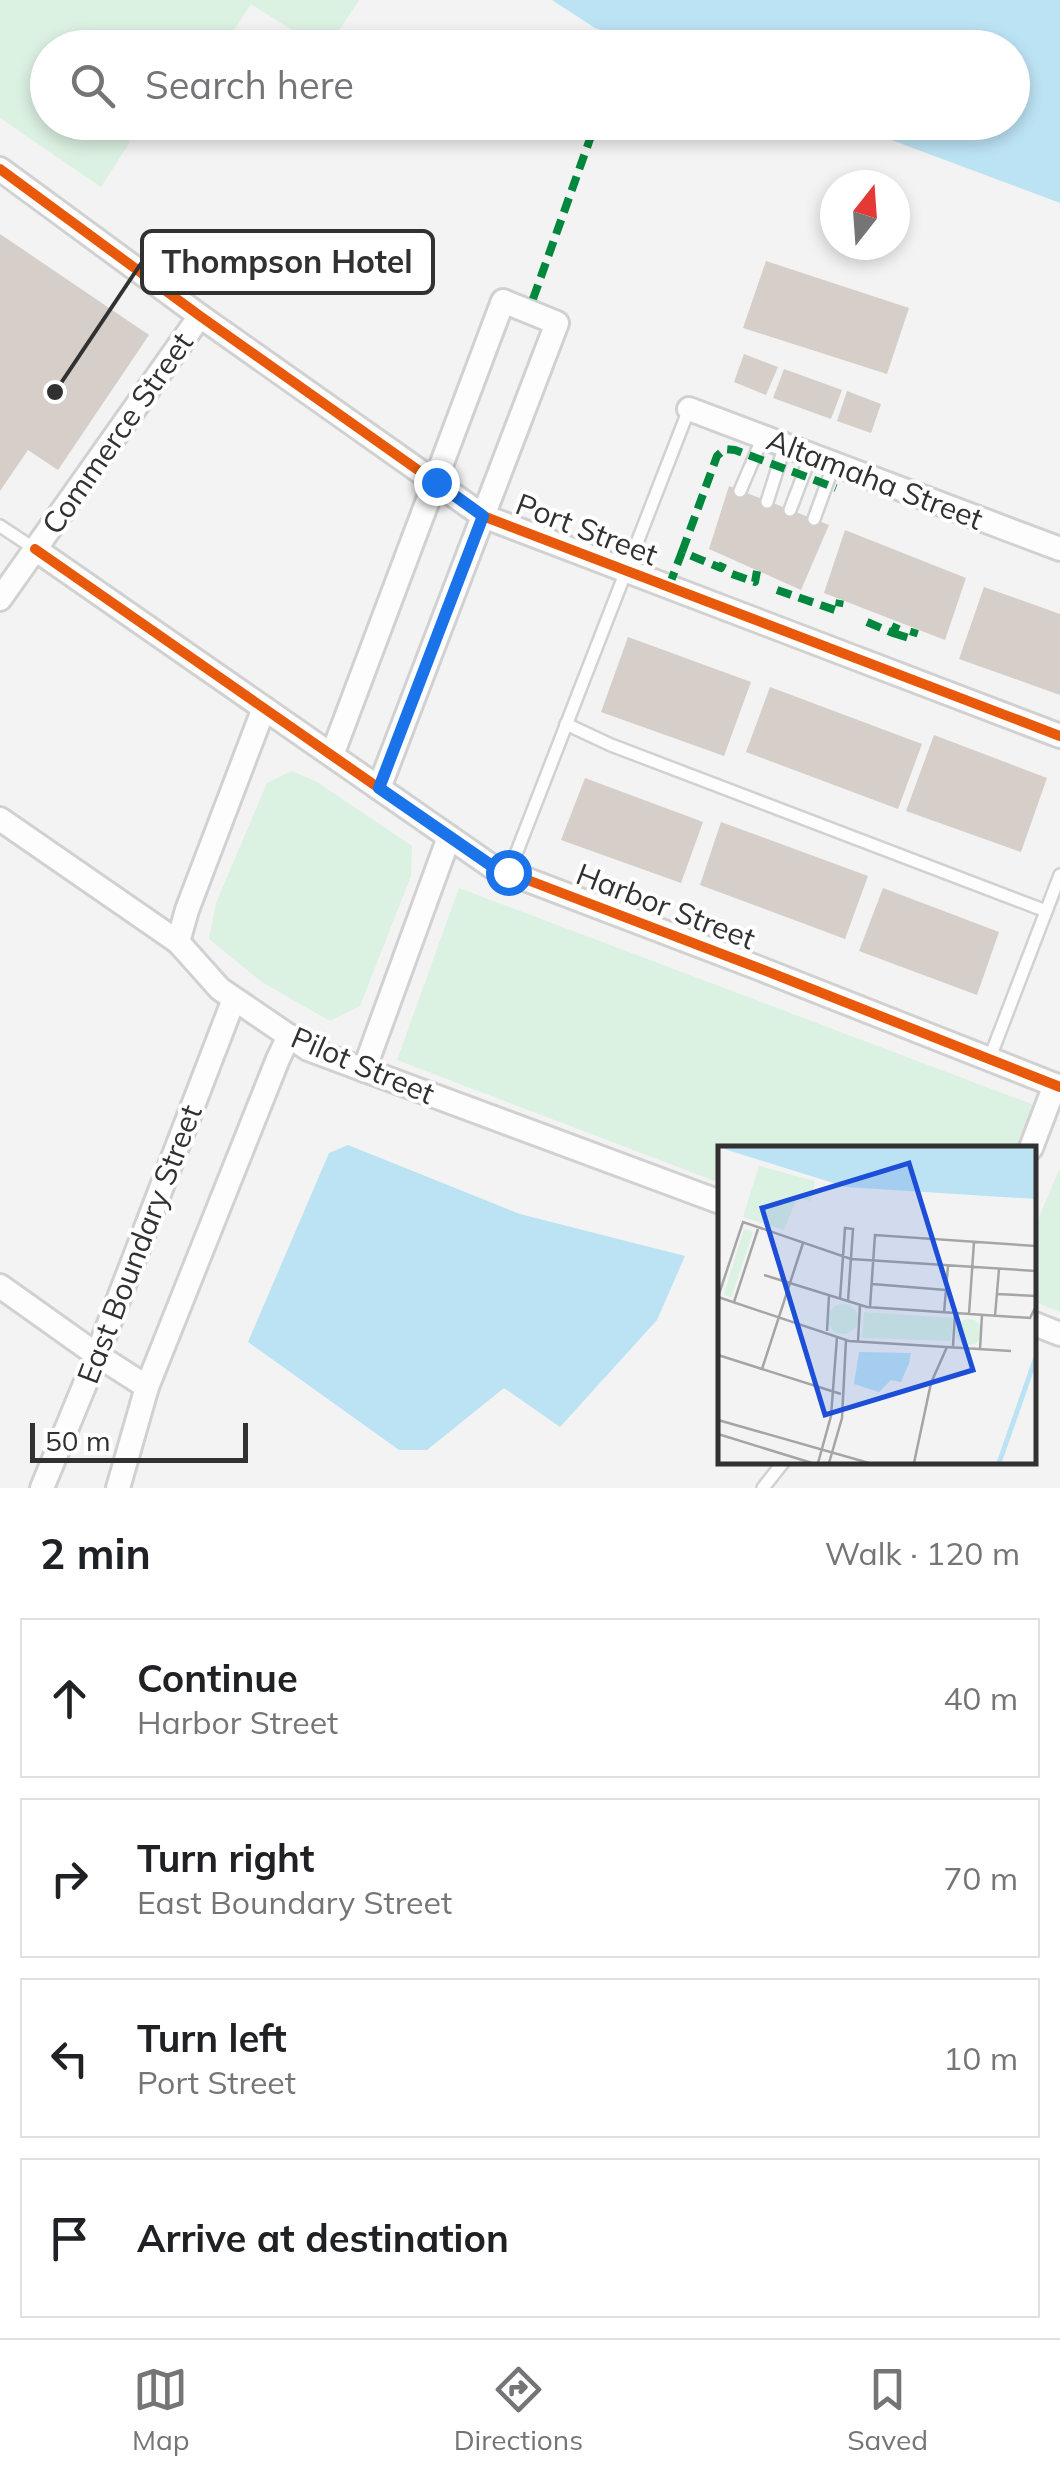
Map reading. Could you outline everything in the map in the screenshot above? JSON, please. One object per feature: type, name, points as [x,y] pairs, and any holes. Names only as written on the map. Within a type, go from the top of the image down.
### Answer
[{"type":"street","name":"Port Street","points":[[0,169],[483,516],[1060,736]]},
{"type":"street","points":[[332,755],[503,301],[557,323],[379,788]]},
{"type":"street","name":"Commerce Street","points":[[0,598],[200,316]]},
{"type":"street","name":"Altamaha Street","points":[[690,409],[1060,549]]},
{"type":"street","name":"Harbor Street","points":[[34,549],[492,866],[1058,1086]]},
{"type":"street","points":[[178,942],[264,708]]},
{"type":"street","name":"Pilot Street","points":[[0,820],[178,942],[220,990],[308,1049],[718,1201]]},
{"type":"street","points":[[364,1070],[450,837]]},
{"type":"street","name":"East Boundary Street","points":[[42,1488],[234,999]]},
{"type":"street","name":"East Boundary Street","points":[[118,1488],[148,1387],[289,1036]]},
{"type":"street","points":[[1032,1146],[1058,1086]]},
{"type":"street","points":[[0,1286],[148,1387]]},
{"type":"street","points":[[1035,1324],[1060,1334]]},
{"type":"lane","points":[[508,872],[690,409]]},
{"type":"lane","points":[[740,491],[774,441]]},
{"type":"lane","points":[[767,502],[774,441]]},
{"type":"lane","points":[[790,510],[811,455]]},
{"type":"lane","points":[[814,519],[834,464]]},
{"type":"lane","name":"Harbor Street","points":[[0,526],[34,549]]},
{"type":"lane","points":[[566,724],[611,745],[1046,911]]},
{"type":"lane","points":[[988,1060],[1060,875]]},
{"type":"lane","points":[[763,1488],[783,1463]]},
{"type":"green space","points":[[0,0],[359,0],[339,30],[292,30],[251,4],[234,30],[30,30],[30,138],[0,118]]},
{"type":"green space","points":[[32,140],[131,140],[101,187]]},
{"type":"green space","points":[[292,771],[317,782],[412,846],[411,876],[360,1006],[330,1021],[262,982],[209,939],[216,903],[267,783]]},
{"type":"green space","points":[[459,888],[1034,1105],[1019,1146],[718,1146],[718,1182],[397,1060]]},
{"type":"green space","points":[[1060,1168],[1060,1312],[1035,1302],[1035,1226]]},
{"type":"water","points":[[552,0],[1060,0],[1060,203],[891,140],[1030,140],[1030,30],[595,28]]},
{"type":"water","points":[[348,1145],[520,1214],[685,1256],[657,1320],[560,1427],[504,1388],[427,1450],[399,1450],[248,1342],[329,1153]]},
{"type":"building","points":[[0,234],[149,335],[58,470],[28,450],[0,491]]},
{"type":"building","points":[[766,261],[909,308],[887,374],[743,328]]},
{"type":"building","points":[[744,354],[778,367],[766,395],[734,382]]},
{"type":"building","points":[[784,369],[842,390],[831,419],[773,398]]},
{"type":"building","points":[[847,391],[881,404],[871,433],[837,421]]},
{"type":"building","points":[[729,486],[829,525],[801,590],[709,549]]},
{"type":"building","points":[[845,530],[966,578],[945,640],[824,593]]},
{"type":"building","points":[[984,587],[1060,614],[1060,695],[959,659]]},
{"type":"building","points":[[628,637],[751,682],[724,756],[601,712]]},
{"type":"building","points":[[770,687],[922,744],[898,809],[746,752]]},
{"type":"building","points":[[934,735],[1047,778],[1021,852],[906,811]]},
{"type":"building","points":[[585,778],[703,822],[681,883],[561,840]]},
{"type":"building","points":[[721,822],[868,876],[845,939],[700,885]]},
{"type":"building","points":[[883,888],[999,932],[977,995],[859,951]]},
{"type":"marked path","points":[[533,299],[590,140]]},
{"type":"marked path","points":[[682,552],[717,456],[725,449],[836,488]]},
{"type":"marked path","points":[[669,586],[682,552],[721,568],[726,557]]},
{"type":"marked path","points":[[732,574],[755,582],[757,571]]},
{"type":"marked path","points":[[777,590],[838,611],[840,600]]},
{"type":"marked path","points":[[867,622],[893,633],[898,622]]},
{"type":"marked path","points":[[893,633],[912,639],[915,629]]},
{"type":"cycle path","points":[[0,169],[483,516],[1060,736]]},
{"type":"cycle path","points":[[35,549],[491,866],[1060,1087]]},
{"type":"place","name":"Thompson Hotel","points":[[55,392]]},
{"type":"route","points":[[436,482],[483,516],[379,788],[492,866],[508,872]]}]
